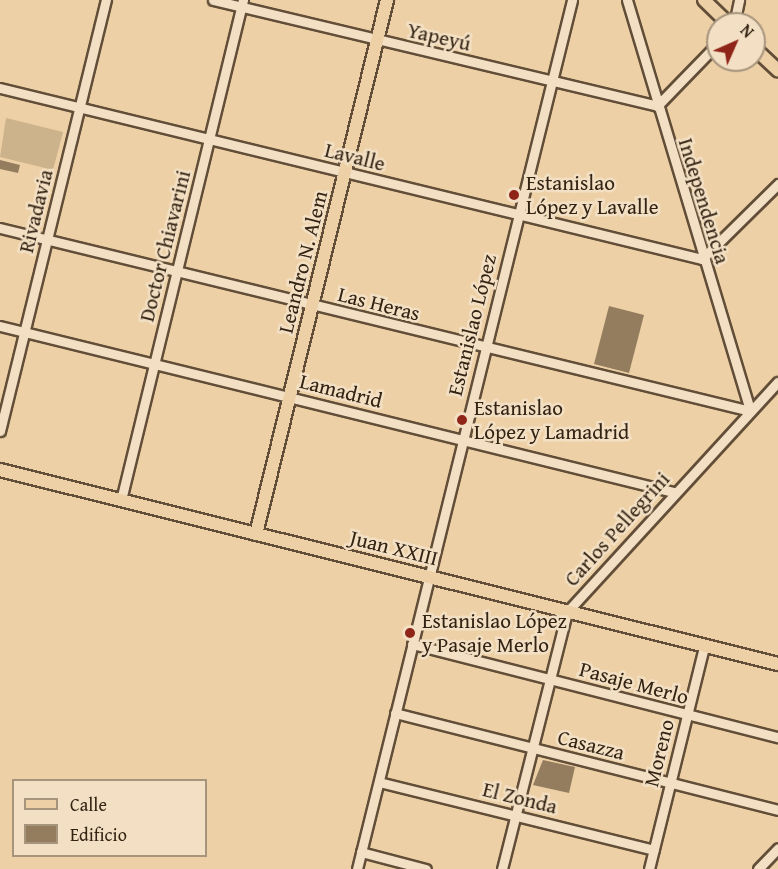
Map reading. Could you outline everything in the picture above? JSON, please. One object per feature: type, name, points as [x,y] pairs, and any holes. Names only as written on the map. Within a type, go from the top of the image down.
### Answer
[{"type":"main road","name":"Leandro N. Alem","points":[[256,534],[387,0]]},
{"type":"main road","points":[[704,0],[716,12]]},
{"type":"main road","points":[[766,59],[778,70]]},
{"type":"main road","name":"Juan XXIII","points":[[0,470],[778,664]]},
{"type":"street","name":"Rivadavia","points":[[0,431],[106,0]]},
{"type":"street","name":"Yapeyú","points":[[213,0],[243,4],[377,41],[657,106]]},
{"type":"street","name":"Estanislao López","points":[[357,869],[572,0]]},
{"type":"street","name":"Independencia","points":[[627,0],[702,259],[750,411]]},
{"type":"street","name":"Doctor Chiavarini","points":[[122,500],[243,4]]},
{"type":"street","points":[[657,106],[706,55]]},
{"type":"street","name":"Lavalle","points":[[0,88],[517,216],[702,259]]},
{"type":"street","points":[[702,259],[778,184]]},
{"type":"street","name":"Las Heras","points":[[0,228],[485,349],[750,411]]},
{"type":"street","name":"Lamadrid","points":[[0,326],[674,492]]},
{"type":"street","name":"Carlos Pellegrini","points":[[502,869],[567,612],[674,492],[778,382]]},
{"type":"street","name":"Pasaje Merlo","points":[[412,644],[778,737]]},
{"type":"street","name":"Moreno","points":[[649,869],[704,646]]},
{"type":"street","name":"Casazza","points":[[395,714],[778,810]]},
{"type":"street","name":"El Zonda","points":[[378,782],[654,850]]},
{"type":"street","points":[[758,869],[778,848]]},
{"type":"street","points":[[361,852],[426,869]]},
{"type":"shaded area","points":[[6,118],[63,132],[53,170],[0,157]]},
{"type":"building","points":[[0,160],[20,165],[18,173],[0,169]]},
{"type":"building","points":[[609,306],[644,315],[629,373],[594,364]]},
{"type":"building","points":[[543,760],[575,767],[569,793],[533,785]]},
{"type":"place","name":"Estanislao López y Lavalle","points":[[514,195]]},
{"type":"place","name":"Estanislao López y Lamadrid","points":[[462,420]]},
{"type":"place","name":"Estanislao López y Pasaje Merlo","points":[[410,633]]}]
